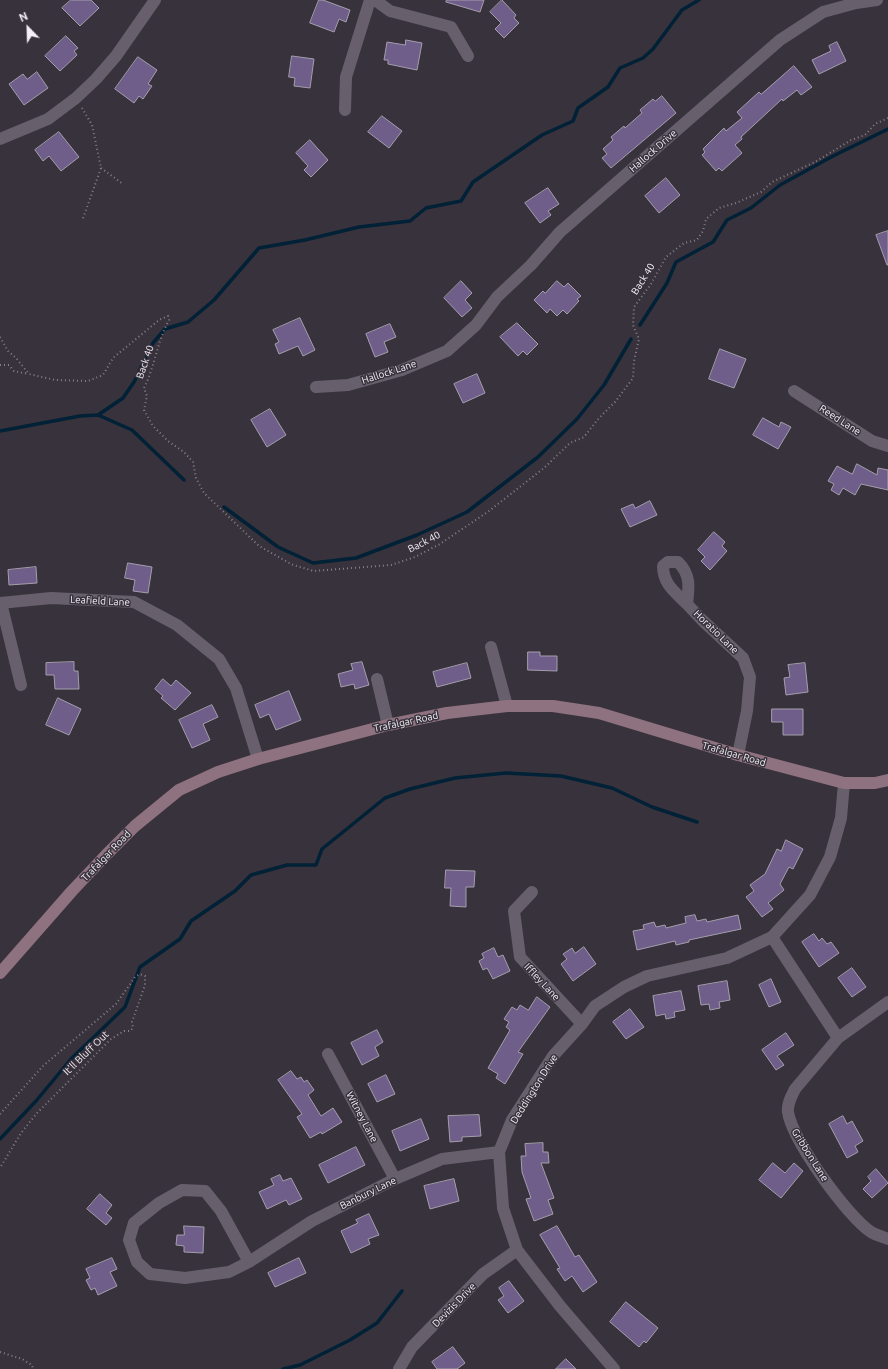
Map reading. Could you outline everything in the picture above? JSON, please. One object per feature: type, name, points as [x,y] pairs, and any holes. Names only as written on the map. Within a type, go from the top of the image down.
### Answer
[{"type":"street","points":[[0,139],[48,119],[76,98],[96,79],[116,56],[155,0]]},
{"type":"street","points":[[345,110],[346,77],[370,0]]},
{"type":"street","points":[[375,0],[390,10],[451,27],[468,56]]},
{"type":"street","name":"Hallock Drive","points":[[456,343],[476,325],[498,297],[560,232],[780,40],[823,12],[856,3],[877,0]]},
{"type":"street","name":"Hallock Lane","points":[[316,387],[348,385],[402,370],[447,351],[456,343]]},
{"type":"street","name":"Reed Lane","points":[[794,391],[872,441],[888,446]]},
{"type":"street","name":"Leafield Lane","points":[[0,603],[51,598],[134,602],[177,625],[219,659],[236,688],[258,759]]},
{"type":"street","points":[[0,603],[21,685]]},
{"type":"street","name":"Horatio Lane","points":[[688,604],[702,620],[743,658],[750,677],[747,711],[738,755]]},
{"type":"street","points":[[491,647],[507,706]]},
{"type":"street","points":[[377,679],[388,725]]},
{"type":"street","name":"Trafalgar Road","points":[[0,973],[72,891],[106,855],[135,826],[179,790],[218,772],[258,759],[388,725],[448,713],[507,706],[553,706],[598,713],[738,755],[844,783],[875,783],[888,780]]},
{"type":"street","name":"Deddington Drive","points":[[614,1369],[560,1306],[517,1250],[503,1208],[499,1152],[512,1120],[553,1056],[582,1024],[595,1006],[624,987],[647,976],[728,958],[772,937],[810,895],[830,857],[841,818],[844,783]]},
{"type":"street","name":"Iffley Lane","points":[[532,892],[514,911],[520,957],[582,1024]]},
{"type":"street","points":[[772,937],[838,1038]]},
{"type":"street","name":"Gribbon Lane","points":[[888,1002],[838,1038],[795,1089],[789,1099],[788,1111],[795,1133],[812,1162],[836,1195],[855,1217],[871,1232],[888,1239]]},
{"type":"street","name":"Witney Lane","points":[[328,1054],[395,1179]]},
{"type":"street","name":"Banbury Lane","points":[[249,1262],[312,1221],[395,1179],[442,1159],[499,1152]]},
{"type":"street","points":[[182,1190],[205,1191],[221,1211],[249,1262],[229,1272],[185,1278],[150,1274],[137,1262],[129,1240],[134,1223],[159,1203],[182,1190]]},
{"type":"street","name":"Devizis Drive","points":[[399,1369],[412,1347],[483,1274],[517,1250]]},
{"type":"path","points":[[76,98],[92,125],[101,168],[82,221]]},
{"type":"path","name":"Back 40","points":[[29,374],[55,380],[88,381],[103,375],[113,358],[159,320],[168,316],[169,320],[150,376],[144,388],[147,396],[144,410],[153,426],[168,441],[184,452],[193,462],[196,478],[204,493],[260,546],[293,565],[314,571],[391,565],[415,557],[452,536],[489,511],[544,468],[570,443],[584,437],[599,418],[616,402],[633,378],[634,361],[639,339],[633,326],[634,307],[651,284],[666,257],[684,243],[697,240],[703,231],[706,219],[719,208],[736,203],[761,192],[772,182],[815,162],[850,140],[865,135],[875,124],[888,118]]},
{"type":"path","points":[[101,168],[123,184]]},
{"type":"path","points":[[0,336],[8,351],[29,374]]},
{"type":"path","points":[[0,365],[9,365],[14,371],[29,374]]},
{"type":"path","name":"It'll Bluff Out","points":[[0,1114],[43,1066],[116,1004],[135,977],[140,974],[145,976],[145,985],[132,1022],[133,1028],[130,1031],[124,1031],[111,1039],[37,1112],[21,1133],[0,1168]]},
{"type":"path","points":[[0,1352],[22,1359],[32,1365],[33,1369]]},
{"type":"building","points":[[71,0],[91,0],[99,8],[80,26],[62,8]]},
{"type":"building","points":[[319,0],[323,0],[350,10],[346,22],[339,19],[334,32],[310,23]]},
{"type":"building","points":[[447,0],[484,0],[480,12],[446,2]]},
{"type":"building","points":[[502,0],[516,15],[514,18],[519,23],[504,38],[495,29],[501,23],[490,12]]},
{"type":"building","points":[[66,36],[78,48],[74,51],[77,55],[60,71],[45,56]]},
{"type":"building","points":[[406,40],[422,43],[417,70],[388,64],[388,60],[384,60],[387,42],[405,45]]},
{"type":"building","points":[[837,42],[846,61],[819,74],[812,60],[831,51],[829,46]]},
{"type":"building","points":[[292,56],[314,59],[310,88],[294,86],[295,78],[289,77]]},
{"type":"building","points":[[138,57],[157,70],[148,84],[152,86],[143,99],[139,96],[134,103],[115,89]]},
{"type":"building","points":[[794,66],[812,87],[801,95],[797,90],[783,101],[782,99],[741,137],[742,139],[735,145],[742,153],[722,171],[719,168],[716,171],[702,155],[705,152],[703,149],[724,128],[726,131],[742,118],[737,112],[759,92],[761,94]]},
{"type":"building","points":[[37,72],[48,88],[24,105],[9,84],[23,74],[27,79]]},
{"type":"building","points":[[662,96],[676,113],[611,168],[602,158],[607,154],[603,149],[613,140],[611,137],[624,126],[625,128],[642,113],[640,110],[653,99],[655,101]]},
{"type":"building","points":[[382,116],[402,131],[389,148],[368,132]]},
{"type":"building","points":[[59,132],[79,157],[61,171],[49,156],[43,161],[35,150]]},
{"type":"building","points":[[310,140],[328,160],[311,177],[304,170],[308,166],[296,153]]},
{"type":"building","points":[[666,178],[680,195],[659,213],[645,196]]},
{"type":"building","points":[[548,188],[559,204],[548,211],[551,215],[540,223],[525,203]]},
{"type":"building","points":[[888,231],[888,265],[887,265],[876,235]]},
{"type":"building","points":[[461,281],[472,293],[465,300],[472,308],[462,317],[444,298]]},
{"type":"building","points":[[557,281],[564,287],[568,283],[581,296],[577,299],[579,301],[567,314],[563,310],[557,316],[550,309],[547,313],[534,300],[543,291],[545,293]]},
{"type":"building","points":[[300,318],[315,350],[303,356],[298,346],[279,354],[275,344],[279,342],[273,330]]},
{"type":"building","points":[[517,323],[538,344],[527,355],[523,351],[518,356],[500,337]]},
{"type":"building","points":[[390,324],[396,337],[384,342],[388,352],[375,357],[366,334]]},
{"type":"building","points":[[720,349],[746,359],[734,388],[709,379]]},
{"type":"building","points":[[477,374],[485,393],[463,403],[454,384]]},
{"type":"building","points":[[270,409],[286,435],[267,447],[251,420]]},
{"type":"building","points":[[763,418],[779,427],[781,422],[791,427],[778,449],[753,435]]},
{"type":"building","points":[[857,464],[877,475],[878,468],[888,470],[888,490],[861,484],[855,495],[843,488],[839,495],[831,490],[834,484],[828,481],[837,466],[852,474]]},
{"type":"building","points":[[650,501],[657,515],[630,527],[621,509],[633,504],[635,508]]},
{"type":"building","points":[[714,532],[725,542],[722,546],[727,551],[710,570],[701,561],[705,557],[698,550]]},
{"type":"building","points":[[128,563],[152,567],[148,593],[133,591],[135,580],[125,578]]},
{"type":"building","points":[[36,567],[37,583],[9,585],[8,570]]},
{"type":"building","points":[[528,652],[540,652],[540,656],[557,656],[557,671],[528,670]]},
{"type":"building","points":[[74,662],[74,671],[78,671],[79,689],[55,689],[54,675],[46,675],[46,663]]},
{"type":"building","points":[[362,662],[369,685],[355,689],[354,684],[341,687],[338,674],[353,670],[351,664]]},
{"type":"building","points":[[467,663],[471,678],[437,687],[433,672]]},
{"type":"building","points":[[805,663],[808,692],[786,695],[784,678],[790,677],[788,665]]},
{"type":"building","points":[[163,679],[171,686],[176,680],[191,693],[175,710],[161,698],[163,696],[155,689]]},
{"type":"building","points":[[289,691],[301,720],[276,730],[269,714],[260,718],[255,705]]},
{"type":"building","points":[[58,698],[81,709],[69,735],[46,725]]},
{"type":"building","points":[[212,705],[218,717],[203,724],[210,740],[192,748],[179,720]]},
{"type":"building","points":[[772,709],[803,709],[803,735],[783,735],[783,722],[772,722]]},
{"type":"building","points":[[786,840],[803,849],[793,869],[789,867],[780,884],[784,890],[768,903],[773,909],[762,917],[746,897],[754,891],[750,885],[765,874],[777,849],[781,851]]},
{"type":"building","points":[[446,870],[475,871],[474,887],[466,887],[466,907],[450,906],[451,888],[445,888]]},
{"type":"building","points":[[695,915],[697,921],[706,919],[707,922],[738,915],[741,929],[689,940],[689,942],[676,945],[675,941],[637,950],[633,931],[644,929],[643,925],[654,922],[656,927],[665,925],[666,928],[686,923],[685,917]]},
{"type":"building","points":[[814,934],[819,941],[822,938],[827,944],[831,942],[839,953],[819,967],[802,942]]},
{"type":"building","points":[[584,947],[596,964],[573,981],[561,964],[567,959],[563,954],[572,948],[575,953]]},
{"type":"building","points":[[494,948],[498,957],[503,955],[510,971],[493,979],[487,968],[483,970],[479,961],[484,958],[482,954]]},
{"type":"building","points":[[852,968],[866,987],[852,997],[838,978]]},
{"type":"building","points":[[771,979],[781,1002],[769,1007],[759,985]]},
{"type":"building","points":[[727,981],[730,1000],[719,1002],[720,1008],[710,1010],[709,1004],[701,1005],[698,986]]},
{"type":"building","points":[[681,991],[685,1010],[674,1012],[675,1017],[666,1019],[665,1014],[656,1016],[653,996]]},
{"type":"building","points":[[537,997],[550,1007],[518,1052],[523,1054],[505,1084],[496,1078],[498,1074],[488,1068],[510,1030],[506,1027],[509,1022],[504,1019],[512,1007],[517,1010],[520,1005],[528,1010]]},
{"type":"building","points":[[630,1009],[644,1027],[626,1039],[613,1022]]},
{"type":"building","points":[[377,1030],[383,1042],[375,1047],[379,1056],[362,1065],[351,1043]]},
{"type":"building","points":[[786,1033],[794,1045],[777,1056],[784,1065],[776,1070],[762,1050]]},
{"type":"building","points":[[291,1071],[297,1079],[301,1077],[304,1082],[307,1080],[314,1090],[308,1095],[321,1116],[333,1108],[342,1122],[322,1134],[321,1132],[310,1138],[297,1117],[302,1114],[278,1080]]},
{"type":"building","points":[[386,1075],[395,1094],[377,1102],[368,1084]]},
{"type":"building","points":[[479,1115],[481,1136],[462,1137],[462,1141],[450,1142],[448,1116]]},
{"type":"building","points":[[843,1116],[847,1124],[852,1121],[863,1141],[855,1146],[858,1152],[847,1158],[829,1124]]},
{"type":"building","points":[[421,1119],[429,1139],[400,1151],[392,1131]]},
{"type":"building","points":[[543,1143],[543,1152],[548,1152],[549,1163],[541,1163],[554,1198],[548,1200],[553,1214],[534,1221],[526,1199],[531,1198],[522,1172],[521,1156],[526,1156],[525,1144]]},
{"type":"building","points":[[356,1147],[365,1165],[328,1183],[319,1165]]},
{"type":"building","points":[[773,1163],[785,1173],[794,1163],[803,1171],[781,1198],[759,1180]]},
{"type":"building","points":[[876,1169],[888,1183],[872,1198],[863,1189],[871,1181],[868,1177]]},
{"type":"building","points":[[280,1175],[283,1181],[291,1178],[302,1199],[289,1205],[286,1200],[267,1209],[259,1192],[274,1185],[271,1179]]},
{"type":"building","points":[[454,1179],[459,1201],[430,1209],[424,1186]]},
{"type":"building","points":[[100,1194],[112,1205],[106,1213],[112,1218],[106,1225],[87,1209]]},
{"type":"building","points":[[369,1214],[379,1235],[368,1239],[370,1244],[351,1253],[341,1231],[358,1223],[356,1220]]},
{"type":"building","points":[[184,1226],[204,1227],[203,1253],[184,1252],[184,1246],[176,1245],[177,1235],[184,1235]]},
{"type":"building","points":[[557,1226],[575,1257],[579,1255],[597,1282],[583,1292],[572,1276],[565,1281],[557,1269],[560,1268],[540,1235]]},
{"type":"building","points":[[112,1258],[117,1269],[110,1272],[117,1286],[98,1295],[95,1288],[91,1290],[86,1280],[90,1278],[86,1269]]},
{"type":"building","points":[[299,1258],[306,1273],[275,1287],[268,1273]]},
{"type":"building","points":[[509,1281],[524,1301],[508,1313],[498,1300],[504,1296],[499,1288]]},
{"type":"building","points":[[626,1302],[658,1328],[646,1343],[644,1341],[639,1347],[610,1322]]},
{"type":"building","points":[[453,1347],[465,1363],[457,1369],[437,1369],[432,1362]]},
{"type":"building","points":[[566,1359],[576,1369],[556,1369]]},
{"type":"waterway","points":[[98,415],[123,398],[134,382],[153,343],[165,329],[188,322],[214,300],[259,248],[305,240],[359,227],[410,221],[426,208],[461,201],[473,182],[542,135],[573,121],[578,108],[608,87],[620,68],[643,58],[653,49],[682,10],[699,0]]},
{"type":"waterway","points":[[640,325],[667,283],[676,262],[713,242],[727,220],[751,208],[780,185],[833,156],[888,129]]},
{"type":"waterway","points":[[224,507],[278,547],[313,563],[356,558],[417,535],[467,512],[538,457],[577,419],[604,385],[631,339]]},
{"type":"waterway","points":[[0,431],[80,416],[98,415],[132,430],[184,480]]},
{"type":"waterway","points":[[0,1139],[36,1101],[71,1059],[125,1007],[140,967],[180,939],[191,921],[235,891],[251,875],[287,865],[316,865],[322,849],[385,798],[410,789],[455,778],[506,773],[561,776],[612,788],[652,807],[697,822]]},
{"type":"waterway","points":[[283,1369],[300,1365],[350,1340],[377,1323],[402,1291]]}]
